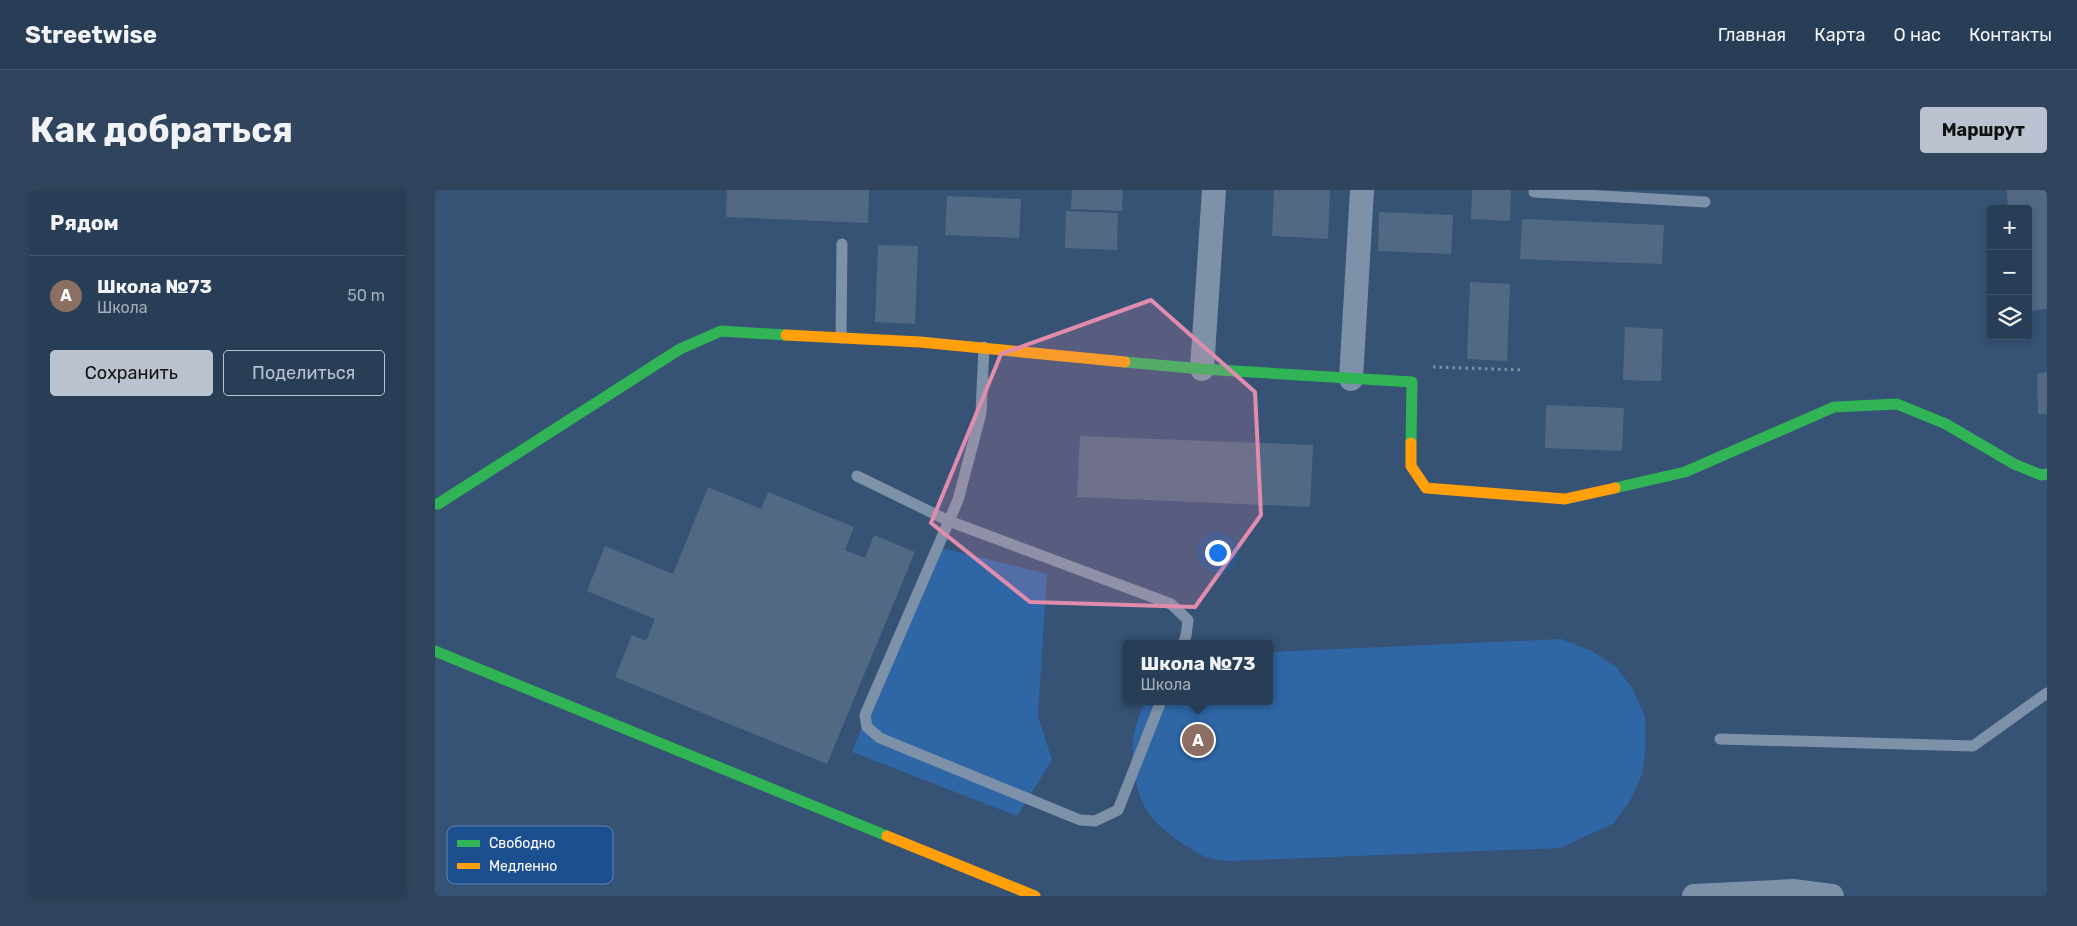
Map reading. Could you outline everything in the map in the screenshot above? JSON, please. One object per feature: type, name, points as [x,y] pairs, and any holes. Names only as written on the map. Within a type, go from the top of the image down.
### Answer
[{"type":"street","points":[[1202,369],[1214,190]]},
{"type":"street","points":[[1351,379],[1362,190]]},
{"type":"street","points":[[435,504],[438,504],[680,349],[721,332],[984,347],[1202,369],[1411,382],[1411,466],[1426,488],[1565,500],[1685,472],[1834,407],[1897,404],[1946,424],[2014,464],[2041,475],[2047,474]]},
{"type":"street","points":[[435,651],[1035,896]]},
{"type":"street","points":[[1694,896],[1793,891],[1832,896]]},
{"type":"lane","points":[[1534,190],[1534,192],[1705,202]]},
{"type":"lane","points":[[841,338],[842,244]]},
{"type":"lane","points":[[984,347],[981,413],[958,500],[865,715],[867,727],[880,738],[1080,820],[1095,821],[1118,810],[1159,705]]},
{"type":"lane","points":[[857,476],[949,521],[1171,604],[1188,620],[1184,640]]},
{"type":"lane","points":[[1719,739],[1973,746],[2047,693]]},
{"type":"path","points":[[1432,367],[1524,370]]},
{"type":"highlighted area","points":[[1151,300],[1255,392],[1261,515],[1195,607],[1030,602],[931,523],[1001,354]]},
{"type":"shaded area","points":[[934,546],[1047,574],[1038,716],[1052,760],[1017,816],[852,752]]},
{"type":"shaded area","points":[[1561,639],[1592,651],[1616,667],[1632,688],[1645,716],[1646,747],[1642,774],[1631,799],[1614,823],[1561,848],[1229,861],[1209,858],[1186,846],[1168,833],[1147,812],[1144,806],[1135,780],[1133,766],[1134,739],[1140,713],[1144,705],[1273,705],[1273,652]]},
{"type":"building","points":[[727,190],[869,190],[868,223],[726,217]]},
{"type":"building","points":[[1072,190],[1123,190],[1122,211],[1071,209]]},
{"type":"building","points":[[1274,190],[1330,190],[1328,239],[1272,236]]},
{"type":"building","points":[[1472,190],[1511,190],[1510,221],[1471,219]]},
{"type":"building","points":[[2007,190],[2047,190],[2047,309],[2032,311],[2032,205],[2008,205]]},
{"type":"building","points":[[947,196],[1021,199],[1019,238],[945,235]]},
{"type":"building","points":[[1066,211],[1118,213],[1117,250],[1065,248]]},
{"type":"building","points":[[1379,212],[1453,215],[1451,254],[1378,251]]},
{"type":"building","points":[[1522,219],[1664,225],[1662,264],[1520,259]]},
{"type":"building","points":[[878,245],[918,246],[915,324],[875,322]]},
{"type":"building","points":[[1470,282],[1510,284],[1507,361],[1467,359]]},
{"type":"building","points":[[1625,327],[1663,329],[1661,381],[1623,380]]},
{"type":"building","points":[[2047,372],[2047,414],[2038,414],[2037,373]]},
{"type":"building","points":[[1546,405],[1624,408],[1622,451],[1545,448]]},
{"type":"building","points":[[1080,436],[1313,445],[1310,507],[1077,497]]},
{"type":"building","points":[[708,487],[761,509],[768,492],[854,527],[845,550],[865,558],[874,535],[915,552],[827,764],[615,677],[632,635],[646,641],[655,619],[587,591],[605,546],[673,574]]},
{"type":"traffic: fast","points":[[435,504],[438,504],[680,349],[721,331],[786,335]]},
{"type":"traffic: fast","points":[[1125,362],[1202,369],[1412,382],[1411,443]]},
{"type":"traffic: fast","points":[[1615,488],[1685,472],[1834,407],[1897,404],[1946,424],[2014,464],[2041,475],[2047,474]]},
{"type":"traffic: fast","points":[[435,651],[887,836]]},
{"type":"traffic: slow","points":[[786,335],[920,342],[1125,362]]},
{"type":"traffic: slow","points":[[1411,443],[1411,466],[1426,488],[1565,499],[1615,488]]},
{"type":"traffic: slow","points":[[887,836],[1035,896]]},
{"type":"place","name":"Школа №73","points":[[1198,740]]}]
